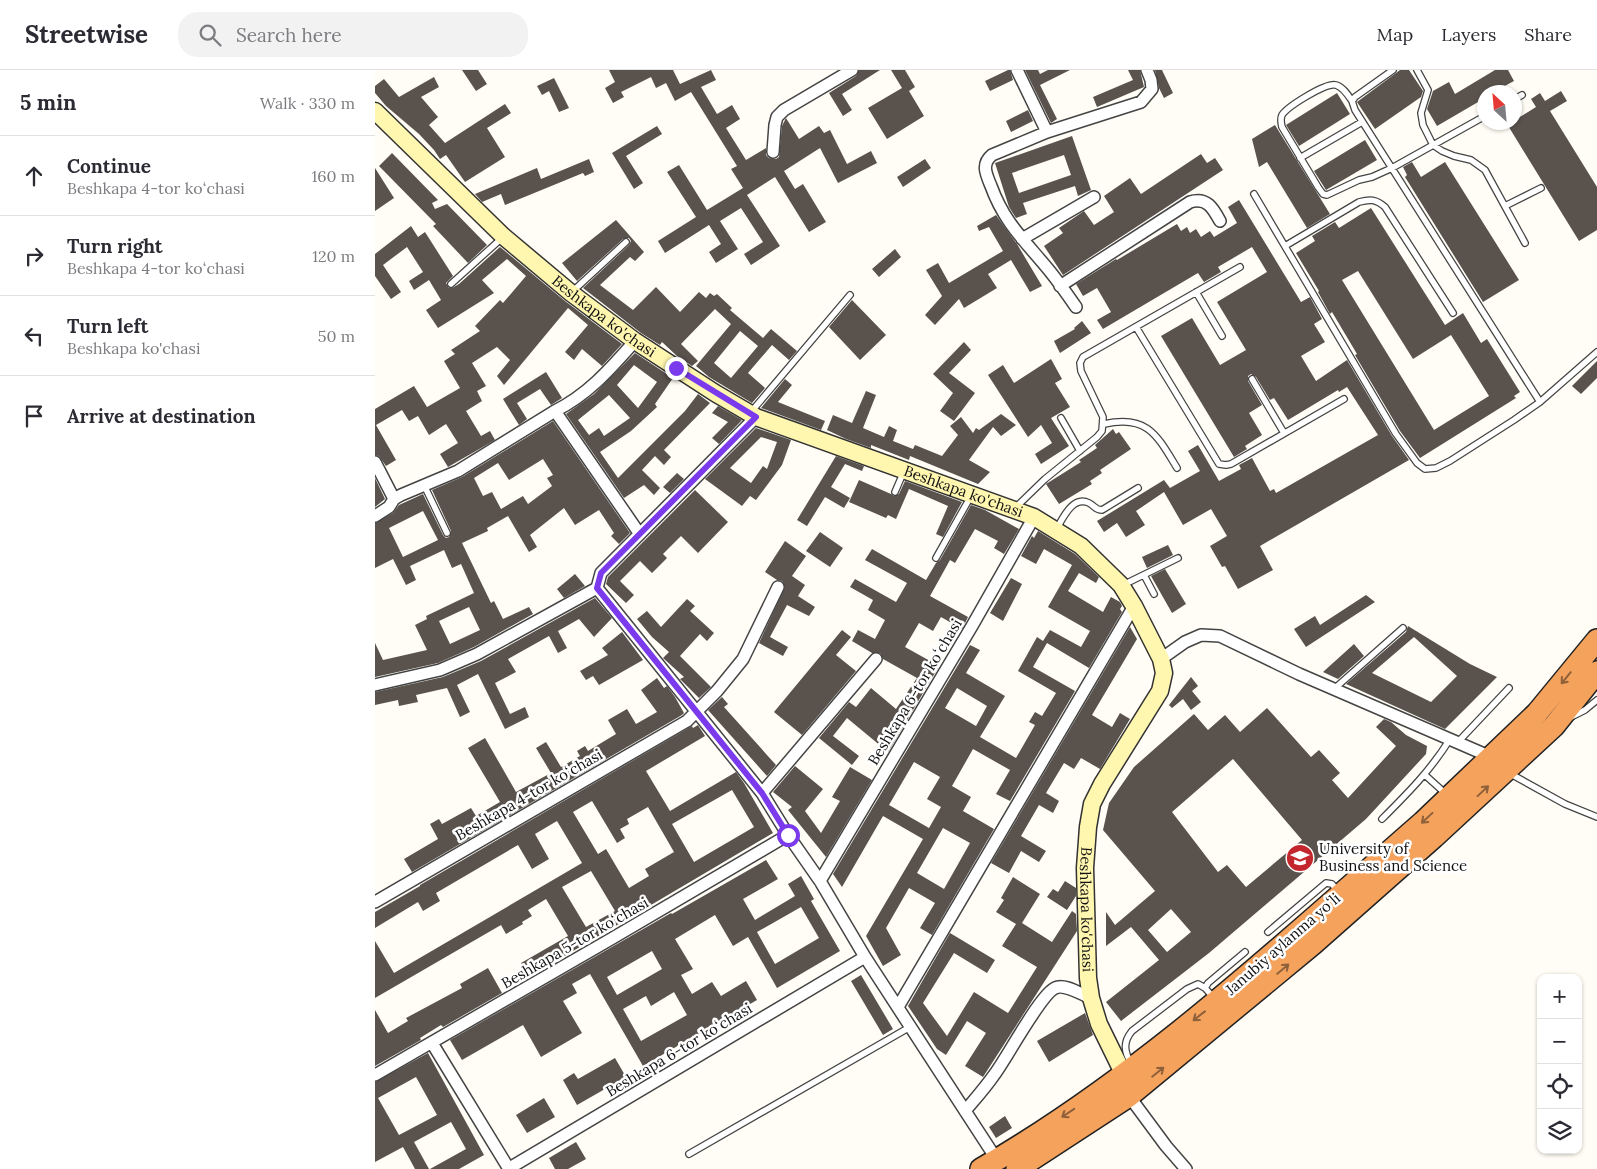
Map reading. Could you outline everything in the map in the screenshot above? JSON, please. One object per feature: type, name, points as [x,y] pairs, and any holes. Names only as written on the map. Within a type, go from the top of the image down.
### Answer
[{"type":"highway","name":"Janubiy aylanma yoʻli","points":[[1017,1169],[1129,1096],[1313,944],[1434,837],[1498,764],[1597,640]]},
{"type":"highway","name":"Janubiy aylanma yoʻli","points":[[989,1165],[1128,1071],[1211,995],[1341,894],[1449,797],[1553,726],[1597,672]]},
{"type":"street","points":[[773,152],[777,117],[784,110],[836,74],[852,70]]},
{"type":"street","points":[[1017,70],[1047,132]]},
{"type":"street","points":[[1076,307],[1010,224],[997,204],[986,174],[985,164],[992,155],[1047,132],[1141,102],[1152,89],[1147,70]]},
{"type":"street","name":"Beshkapa ko'chasi","points":[[375,111],[503,236],[635,341],[753,415],[904,472],[1034,518],[1081,546],[1121,586],[1135,606],[1161,659],[1164,673],[1160,691],[1102,784],[1092,804],[1088,827],[1085,868],[1088,978],[1091,998],[1099,1024],[1128,1071]]},
{"type":"street","points":[[1023,239],[1094,197]]},
{"type":"street","points":[[1060,286],[1190,202],[1199,200],[1211,205],[1221,221]]},
{"type":"street","points":[[393,499],[458,471],[555,411],[571,404],[588,391],[635,341]]},
{"type":"street","points":[[555,411],[639,533]]},
{"type":"street","points":[[375,685],[440,670],[477,654],[597,588],[601,573],[753,415]]},
{"type":"street","points":[[375,462],[393,499],[393,503],[389,507],[375,516]]},
{"type":"street","name":"Beshkapa 6-tor koʻchasi","points":[[820,881],[1034,518]]},
{"type":"street","name":"Beshkapa 4-tor koʻchasi","points":[[375,902],[687,721],[717,691],[743,659],[778,587]]},
{"type":"street","points":[[597,588],[762,793],[820,881],[865,956],[965,1111],[989,1165]]},
{"type":"street","points":[[898,1007],[1135,606]]},
{"type":"street","points":[[1161,659],[1185,642],[1201,635],[1219,636],[1333,689],[1454,741],[1498,764]]},
{"type":"street","points":[[762,793],[876,659]]},
{"type":"street","name":"Beshkapa 5-tor koʻchasi","points":[[375,1075],[788,835]]},
{"type":"street","name":"Beshkapa 6-tor koʻchasi","points":[[509,1169],[865,956]]},
{"type":"street","points":[[965,1111],[995,1075],[1047,995],[1055,988],[1062,986],[1091,998]]},
{"type":"street","points":[[432,1043],[509,1169]]},
{"type":"street","points":[[1129,1096],[1166,1146],[1186,1169]]},
{"type":"lane","points":[[1353,101],[1355,97],[1393,70]]},
{"type":"lane","points":[[1417,70],[1428,90],[1421,112],[1423,125],[1433,144],[1442,151],[1478,164],[1490,178],[1525,243]]},
{"type":"lane","points":[[1477,120],[1391,168],[1327,195],[1323,194],[1318,187],[1282,127],[1280,120],[1289,107],[1325,86],[1336,85],[1353,101],[1355,110],[1362,122],[1391,168],[1540,402]]},
{"type":"lane","points":[[1300,158],[1362,122]]},
{"type":"lane","points":[[1505,206],[1541,188]]},
{"type":"lane","points":[[1254,194],[1396,434],[1417,463],[1425,469],[1436,468],[1450,461],[1540,402],[1597,352]]},
{"type":"lane","points":[[1285,246],[1359,202],[1372,199],[1378,200],[1385,207],[1453,313]]},
{"type":"lane","points":[[451,284],[503,236]]},
{"type":"lane","points":[[571,292],[626,242]]},
{"type":"lane","points":[[1012,510],[1045,479],[1097,438],[1102,431],[1103,417],[1085,380],[1080,363],[1083,357],[1240,267]]},
{"type":"lane","points":[[1196,292],[1222,336]]},
{"type":"lane","points":[[753,415],[850,296]]},
{"type":"lane","points":[[1136,326],[1219,464],[1226,466],[1231,464],[1344,399]]},
{"type":"lane","points":[[1252,379],[1284,434]]},
{"type":"lane","points":[[1061,418],[1080,451]]},
{"type":"lane","points":[[1104,424],[1128,422],[1151,430],[1177,468]]},
{"type":"lane","points":[[895,492],[904,472]]},
{"type":"lane","points":[[424,485],[447,533]]},
{"type":"lane","points":[[1056,530],[1069,509],[1075,504],[1083,501],[1087,502],[1095,510],[1102,510],[1138,488]]},
{"type":"lane","points":[[936,558],[971,496]]},
{"type":"lane","points":[[1121,586],[1178,558]]},
{"type":"lane","points":[[1144,575],[1154,594]]},
{"type":"lane","points":[[1333,689],[1403,628]]},
{"type":"lane","points":[[1382,819],[1425,775],[1454,741],[1509,688]]},
{"type":"lane","points":[[1553,726],[1585,710],[1597,700]]},
{"type":"lane","points":[[1498,764],[1565,804],[1597,818]]},
{"type":"lane","points":[[1425,775],[1449,797]]},
{"type":"lane","points":[[1268,932],[1325,883],[1332,884],[1341,894]]},
{"type":"lane","points":[[1211,995],[1212,979],[1245,952]]},
{"type":"lane","points":[[1128,1071],[1125,1043],[1132,1031],[1187,989],[1198,984],[1211,995]]},
{"type":"lane","points":[[689,1154],[910,1027]]},
{"type":"building","points":[[462,70],[478,70],[487,84],[476,91]]},
{"type":"building","points":[[609,70],[673,70],[680,84],[711,70],[716,80],[701,87],[717,114],[732,105],[740,119],[726,128],[746,160],[766,148],[766,155],[769,158],[776,159],[779,157],[782,126],[786,118],[799,139],[819,126],[824,133],[830,130],[847,164],[871,151],[877,163],[838,183],[820,148],[784,171],[795,189],[803,184],[826,222],[809,232],[775,177],[747,195],[780,246],[751,265],[744,254],[763,242],[741,208],[720,221],[738,249],[716,263],[709,252],[721,244],[709,225],[665,253],[658,241],[696,217],[667,172],[679,165],[707,210],[743,188],[731,169],[737,166],[691,92],[675,101],[666,83],[656,88],[651,77],[621,92],[624,97],[613,103],[605,88],[615,82]]},
{"type":"building","points":[[859,70],[880,70],[842,94],[852,110],[843,116],[829,93],[856,76]]},
{"type":"building","points":[[891,70],[905,70],[915,87],[909,91],[924,116],[887,139],[868,108],[902,88]]},
{"type":"building","points":[[1010,70],[1013,80],[990,91],[985,81]]},
{"type":"building","points":[[1025,70],[1038,70],[1040,74],[1048,70],[1070,70],[1040,85],[1057,119],[1051,123]]},
{"type":"building","points":[[1128,70],[1140,70],[1144,87],[1097,107],[1093,97],[1133,80]]},
{"type":"building","points":[[1155,70],[1162,70],[1173,93],[1164,98],[1159,88]]},
{"type":"building","points":[[1400,70],[1409,70],[1423,91],[1421,97],[1375,129],[1357,102]]},
{"type":"building","points":[[1495,70],[1508,70],[1514,81],[1507,85],[1477,85],[1477,103],[1437,126],[1427,109],[1433,91],[1449,82],[1455,94]]},
{"type":"building","points":[[434,77],[439,87],[421,97],[438,117],[429,125],[445,143],[505,104],[511,113],[487,128],[505,157],[465,182],[446,155],[440,159],[419,134],[386,106],[375,93],[375,86],[384,79],[399,97]]},
{"type":"building","points":[[554,78],[569,108],[559,112],[549,91],[542,95],[537,86]]},
{"type":"building","points":[[1561,91],[1567,101],[1550,111],[1597,187],[1597,230],[1579,241],[1511,130],[1522,130],[1522,116],[1536,107],[1531,99],[1540,93],[1545,101]]},
{"type":"building","points":[[1337,93],[1350,114],[1299,146],[1286,125]]},
{"type":"building","points":[[1028,110],[1033,121],[1011,132],[1006,121]]},
{"type":"building","points":[[1275,125],[1330,214],[1307,228],[1267,162],[1259,167],[1252,139]]},
{"type":"building","points":[[657,126],[662,134],[626,156],[643,183],[634,189],[612,153]]},
{"type":"building","points":[[1072,136],[1091,190],[1078,196],[1075,186],[1023,203],[1027,214],[1016,218],[1009,207],[995,163]],"holes":[[[1064,155],[1071,175],[1019,193],[1012,173]]]},
{"type":"building","points":[[1365,140],[1377,160],[1326,190],[1314,171]]},
{"type":"building","points":[[392,153],[438,200],[432,203],[435,209],[447,204],[487,245],[468,263],[433,226],[436,224],[379,166]]},
{"type":"building","points":[[1201,154],[1207,163],[1215,158],[1223,170],[1063,275],[1044,246],[1063,233],[1059,228],[1084,211],[1094,225],[1114,212],[1104,196],[1130,178],[1141,194]]},
{"type":"building","points":[[589,159],[594,172],[585,176],[583,173],[505,205],[501,194],[482,202],[475,194],[537,168],[541,179]]},
{"type":"building","points":[[925,159],[931,168],[903,187],[897,177]]},
{"type":"building","points":[[1412,162],[1421,177],[1445,162],[1519,280],[1483,302],[1405,177],[1407,175],[1403,167]]},
{"type":"building","points":[[375,168],[394,198],[375,211]]},
{"type":"building","points":[[1239,200],[1301,302],[1310,297],[1322,319],[1314,324],[1325,342],[1301,356],[1316,381],[1347,360],[1392,436],[1409,460],[1260,546],[1273,570],[1238,589],[1225,566],[1222,567],[1210,546],[1227,536],[1211,509],[1183,525],[1164,492],[1136,511],[1145,525],[1126,537],[1117,523],[1104,532],[1097,521],[1164,480],[1170,488],[1200,471],[1188,451],[1198,445],[1219,481],[1241,469],[1239,465],[1252,458],[1270,491],[1274,489],[1276,493],[1378,435],[1347,387],[1339,392],[1338,390],[1288,420],[1274,398],[1270,400],[1256,377],[1251,374],[1248,376],[1248,381],[1262,405],[1249,413],[1262,435],[1245,446],[1247,449],[1234,457],[1161,336],[1192,318],[1220,365],[1246,350],[1217,302],[1267,272],[1252,247],[1218,267],[1221,272],[1204,282],[1198,273],[1103,329],[1097,320],[1111,312],[1097,288],[1083,296],[1076,284],[1177,224],[1181,231],[1187,227],[1190,233],[1196,229],[1201,237],[1210,231],[1214,237],[1237,223],[1228,207]]},
{"type":"building","points":[[1371,208],[1445,325],[1463,313],[1481,343],[1487,339],[1520,392],[1514,396],[1516,398],[1420,458],[1400,431],[1355,355],[1357,354],[1332,312],[1330,314],[1319,291],[1296,253],[1315,241],[1312,236],[1335,222],[1339,228]],"holes":[[[1358,271],[1413,359],[1451,335],[1489,396],[1434,430],[1342,280]]]},
{"type":"building","points":[[996,215],[1017,244],[1042,286],[1030,292],[1011,260],[988,274],[997,288],[964,308],[959,299],[935,325],[925,315],[942,296],[926,270],[938,263],[949,283],[1003,251],[989,227],[979,231],[977,226]]},
{"type":"building","points":[[616,220],[644,252],[635,261],[630,257],[600,285],[633,310],[656,287],[680,312],[699,292],[706,298],[710,293],[714,296],[717,294],[732,308],[730,310],[763,338],[771,329],[797,351],[789,360],[772,345],[748,373],[765,388],[752,403],[709,377],[696,366],[731,324],[715,309],[681,344],[698,361],[692,366],[677,356],[662,342],[660,345],[641,333],[583,288],[629,245],[631,241],[629,238],[623,239],[577,281],[562,263]],"holes":[[[740,331],[758,346],[731,378],[714,363]]]},
{"type":"building","points":[[411,226],[418,237],[425,232],[453,276],[446,283],[449,288],[459,284],[500,247],[565,301],[622,344],[602,366],[582,349],[574,360],[565,352],[588,325],[568,308],[504,385],[497,376],[510,360],[497,347],[472,363],[486,386],[477,391],[482,401],[466,411],[481,436],[490,431],[495,440],[448,467],[440,454],[458,443],[446,424],[429,435],[418,416],[409,421],[402,410],[376,425],[396,460],[386,466],[379,456],[375,455],[375,409],[414,386],[427,407],[460,388],[444,361],[455,354],[451,350],[480,331],[475,326],[500,300],[503,303],[526,276],[507,259],[482,280],[494,293],[438,328],[426,310],[441,300],[429,280],[414,290],[409,281],[423,272],[407,247],[383,265],[401,292],[391,299],[375,276],[375,254]]},
{"type":"building","points":[[895,249],[901,257],[879,277],[872,269]]},
{"type":"building","points":[[852,300],[886,335],[860,360],[829,327]]},
{"type":"building","points":[[1082,321],[1091,333],[1060,353],[1054,341],[1075,329]]},
{"type":"building","points":[[964,342],[971,350],[949,373],[975,393],[954,421],[940,411],[953,393],[933,374]]},
{"type":"building","points":[[635,353],[673,378],[655,404],[657,407],[631,431],[600,452],[618,478],[685,411],[698,394],[710,403],[664,450],[671,457],[664,465],[655,456],[642,470],[660,488],[654,495],[644,485],[624,498],[566,414],[594,394]],"holes":[[[634,365],[657,382],[638,408],[617,385]],[[609,395],[630,418],[604,436],[599,428],[589,435],[578,420]]]},
{"type":"building","points":[[1051,359],[1062,379],[1055,383],[1070,407],[1051,418],[1069,446],[1041,464],[1035,454],[1052,443],[1041,425],[1028,437],[988,375],[1003,365],[1014,383]]},
{"type":"building","points":[[1597,361],[1597,378],[1581,394],[1572,386]]},
{"type":"building","points":[[546,372],[562,398],[551,405],[540,389],[517,403],[527,419],[519,425],[503,399]]},
{"type":"building","points":[[785,379],[792,385],[778,402],[825,421],[821,430],[761,408]]},
{"type":"building","points":[[866,391],[876,395],[863,428],[884,437],[889,426],[897,430],[893,441],[913,449],[915,445],[942,456],[958,435],[950,426],[961,417],[973,433],[976,428],[979,430],[1001,414],[1016,425],[1001,436],[993,427],[969,460],[990,472],[978,484],[910,456],[909,460],[871,445],[871,448],[846,439],[827,430],[833,415],[852,423]]},
{"type":"building","points":[[718,406],[742,420],[719,444],[712,438],[728,422],[712,413]]},
{"type":"building","points":[[553,421],[630,533],[619,544],[611,536],[614,533],[599,510],[575,525],[564,508],[530,535],[537,547],[529,552],[508,516],[487,528],[488,531],[462,543],[491,603],[494,601],[503,619],[529,607],[533,614],[474,647],[438,663],[375,677],[375,643],[383,660],[427,650],[415,625],[427,619],[426,616],[474,593],[461,564],[452,568],[444,550],[410,566],[416,580],[406,585],[393,559],[375,568],[375,523],[393,513],[399,505],[423,494],[443,535],[446,538],[449,537],[451,531],[432,490],[462,477]],"holes":[[[543,459],[553,475],[547,478],[552,486],[528,504],[523,496],[501,509],[492,492],[483,496],[474,478],[498,463],[509,480]],[[423,511],[438,540],[403,557],[389,528]],[[469,607],[480,630],[450,644],[439,621]]]},
{"type":"building","points":[[756,428],[791,440],[782,465],[756,500],[750,496],[742,506],[705,479]],"holes":[[[761,437],[777,442],[767,469],[763,466],[751,483],[730,468]]]},
{"type":"building","points":[[1113,429],[1116,434],[1119,432],[1131,449],[1100,470],[1102,473],[1090,481],[1092,484],[1059,504],[1046,484],[1081,462],[1079,460],[1097,448],[1095,445]]},
{"type":"building","points":[[836,456],[864,466],[862,471],[845,464],[831,487],[850,498],[844,508],[825,497],[807,526],[797,520]]},
{"type":"building","points":[[677,473],[684,479],[670,493],[663,487]]},
{"type":"building","points":[[375,478],[385,499],[375,507]]},
{"type":"building","points":[[859,480],[894,496],[899,494],[905,481],[962,502],[943,537],[936,534],[948,506],[909,489],[896,519],[888,515],[886,518],[849,502]]},
{"type":"building","points":[[695,490],[728,522],[698,553],[681,536],[663,554],[667,558],[652,573],[640,561],[620,581],[634,595],[626,603],[606,584],[608,577]]},
{"type":"building","points":[[971,505],[985,510],[1019,529],[1004,554],[994,548],[998,541],[975,529],[955,563],[950,560],[930,596],[968,617],[962,629],[941,617],[933,631],[919,623],[905,647],[939,666],[888,752],[847,718],[833,736],[859,756],[852,765],[819,738],[849,702],[856,707],[871,688],[896,709],[917,678],[883,659],[880,653],[872,653],[852,641],[858,630],[875,639],[885,620],[868,610],[873,600],[850,587],[855,579],[896,602],[907,583],[865,560],[872,549],[926,580],[936,563],[940,560]]},
{"type":"building","points":[[1038,531],[1075,554],[1099,577],[1096,583],[1079,573],[1068,591],[1103,612],[1111,597],[1120,602],[1122,612],[1089,668],[1047,643],[1033,667],[1075,691],[1010,801],[996,794],[1010,770],[973,749],[952,786],[971,797],[963,811],[994,829],[932,935],[920,928],[935,903],[909,888],[886,928],[901,955],[883,966],[866,936],[923,839],[883,816],[842,887],[833,874],[970,645],[980,650],[966,673],[1005,696],[980,737],[1016,758],[1035,725],[1029,722],[1035,712],[1042,716],[1056,693],[1018,671],[1037,637],[1043,641],[1050,630],[1081,647],[1090,631],[1048,607],[1072,565],[1044,549],[1036,564],[1021,556],[1032,536],[1034,538]],"holes":[[[957,688],[987,706],[976,726],[945,708]],[[914,762],[940,777],[927,799],[941,807],[929,828],[889,805]],[[943,828],[970,843],[944,889],[917,873]]]},
{"type":"building","points":[[820,532],[843,548],[830,567],[806,551]]},
{"type":"building","points":[[785,541],[806,556],[792,576],[805,585],[798,596],[815,607],[809,616],[787,605],[770,637],[788,647],[783,656],[759,643],[785,587],[782,581],[765,572]]},
{"type":"building","points":[[1168,545],[1173,555],[1147,568],[1142,557]]},
{"type":"building","points":[[1165,569],[1186,604],[1172,613],[1151,576]]},
{"type":"building","points":[[575,574],[585,586],[564,598],[557,589]]},
{"type":"building","points":[[1011,578],[1022,584],[1003,621],[990,613]]},
{"type":"building","points":[[1366,595],[1375,602],[1306,647],[1294,629],[1315,616],[1320,625]]},
{"type":"building","points":[[595,598],[612,618],[594,637],[579,619],[558,631],[567,648],[558,653],[549,636],[508,659],[516,672],[495,683],[510,714],[525,707],[529,717],[505,729],[478,674],[457,685],[470,712],[460,717],[447,688],[416,695],[418,702],[399,706],[398,700],[375,705],[375,692],[443,677],[481,661]]},
{"type":"building","points":[[687,599],[695,606],[690,611],[714,633],[707,641],[700,634],[680,656],[711,687],[699,698],[680,679],[684,677],[663,658],[669,652],[652,637],[637,619],[647,611],[661,627]]},
{"type":"building","points":[[1408,626],[1470,664],[1497,677],[1445,729],[1346,684],[1406,632]],"holes":[[[1414,637],[1457,676],[1431,702],[1372,673]]]},
{"type":"building","points":[[1130,627],[1137,639],[1092,715],[1112,727],[1120,713],[1130,719],[1100,769],[1081,758],[1074,769],[1064,763],[1046,793],[1059,801],[1053,813],[1039,805],[1021,836],[1046,851],[1039,862],[1021,851],[1009,873],[991,863]]},
{"type":"building","points":[[842,630],[851,637],[836,655],[856,671],[802,735],[774,712]]},
{"type":"building","points":[[622,632],[643,660],[599,685],[593,676],[586,680],[580,671],[608,655],[602,648]]},
{"type":"building","points":[[1354,644],[1364,656],[1338,679],[1323,672]]},
{"type":"building","points":[[1191,677],[1198,686],[1192,691],[1201,702],[1191,710],[1183,699],[1172,708],[1169,705]]},
{"type":"building","points":[[657,678],[664,688],[667,686],[675,697],[684,713],[682,715],[412,872],[404,859],[438,839],[430,824],[439,819],[442,824],[471,808],[476,816],[500,802],[468,748],[485,738],[516,792],[551,773],[536,748],[546,742],[561,767],[580,756],[577,751],[585,746],[588,751],[616,734],[608,720],[627,709],[636,724],[657,712],[641,690]]},
{"type":"building","points":[[722,697],[728,704],[724,707],[776,765],[767,776],[708,710]]},
{"type":"building","points":[[1267,708],[1311,757],[1319,750],[1340,773],[1332,780],[1348,798],[1396,746],[1376,727],[1384,719],[1391,722],[1406,735],[1427,746],[1426,754],[1366,819],[1209,953],[1121,1021],[1106,1002],[1159,960],[1131,927],[1106,946],[1106,912],[1115,925],[1155,891],[1103,830],[1109,803],[1134,767],[1194,714],[1208,730],[1225,715],[1240,732]],"holes":[[[1233,759],[1302,840],[1246,887],[1227,865],[1218,872],[1172,812]],[[1171,909],[1191,932],[1167,952],[1148,930]]]},
{"type":"building","points":[[698,725],[705,736],[646,771],[670,811],[736,772],[773,833],[529,977],[521,963],[568,936],[546,899],[528,910],[532,916],[522,922],[523,924],[506,934],[501,925],[375,998],[375,941],[394,973],[582,863],[557,821],[535,834],[549,859],[532,869],[518,845],[436,893],[440,901],[423,911],[418,902],[375,928],[375,912],[692,726],[693,728]],"holes":[[[732,790],[754,827],[694,862],[672,824]],[[592,801],[617,843],[625,838],[620,829],[629,824],[627,819],[648,807],[674,852],[645,869],[649,876],[629,888],[606,849],[598,854],[573,812]],[[591,871],[615,911],[586,927],[562,887]]]},
{"type":"building","points":[[795,766],[823,789],[805,811],[821,833],[840,801],[832,797],[850,767],[872,780],[826,857],[788,810],[792,807],[773,792]]},
{"type":"building","points":[[766,860],[778,879],[743,899],[755,920],[795,896],[788,884],[801,876],[814,899],[811,901],[840,951],[777,988],[748,937],[733,946],[715,915],[675,939],[693,969],[681,975],[692,994],[712,982],[721,996],[746,981],[757,1000],[643,1066],[590,974],[572,984],[577,993],[563,1001],[582,1033],[541,1057],[523,1025],[462,1060],[450,1040]],"holes":[[[801,907],[819,938],[775,964],[757,932]],[[652,951],[662,969],[617,995],[607,977]],[[674,992],[687,1015],[641,1041],[623,1009],[646,996],[651,1006]]]},
{"type":"building","points":[[1013,877],[1040,894],[1022,923],[1052,942],[1072,911],[1076,914],[1077,931],[983,1077],[965,1066],[986,1033],[967,1021],[946,1055],[937,1049],[908,1006],[950,933],[995,960],[987,973],[954,953],[923,1003],[947,1036],[974,992],[1008,1013],[1037,967],[1002,946],[1016,924],[996,912],[1004,900],[1001,898]]},
{"type":"building","points":[[1065,881],[1076,888],[1076,896],[1067,910],[1047,897],[1053,889],[1058,892]]},
{"type":"building","points":[[488,968],[502,993],[443,1027],[441,1025],[420,1038],[421,1040],[375,1066],[375,1010],[388,1033],[408,1021],[406,1018],[462,988],[460,984]]},
{"type":"building","points":[[861,975],[893,1029],[883,1035],[851,981]]},
{"type":"building","points":[[1085,1013],[1093,1035],[1049,1062],[1037,1041]]},
{"type":"building","points":[[428,1053],[484,1155],[459,1169],[430,1169],[466,1149],[451,1122],[414,1142],[429,1169],[415,1169],[403,1147],[375,1162],[375,1082]],"holes":[[[416,1077],[437,1115],[399,1135],[378,1098]]]},
{"type":"building","points":[[615,1058],[626,1077],[577,1105],[563,1080],[574,1073],[578,1079]]},
{"type":"building","points":[[544,1098],[555,1117],[527,1133],[516,1115]]},
{"type":"building","points":[[1005,1116],[1012,1128],[996,1138],[989,1127]]},
{"type":"building","points":[[576,1142],[586,1159],[568,1169],[555,1169],[549,1158]]},
{"type":"place","name":"University of Business and Science","points":[[1300,858]]},
{"type":"route","points":[[676,368],[756,417],[601,573],[597,588],[762,793],[788,835]]}]
